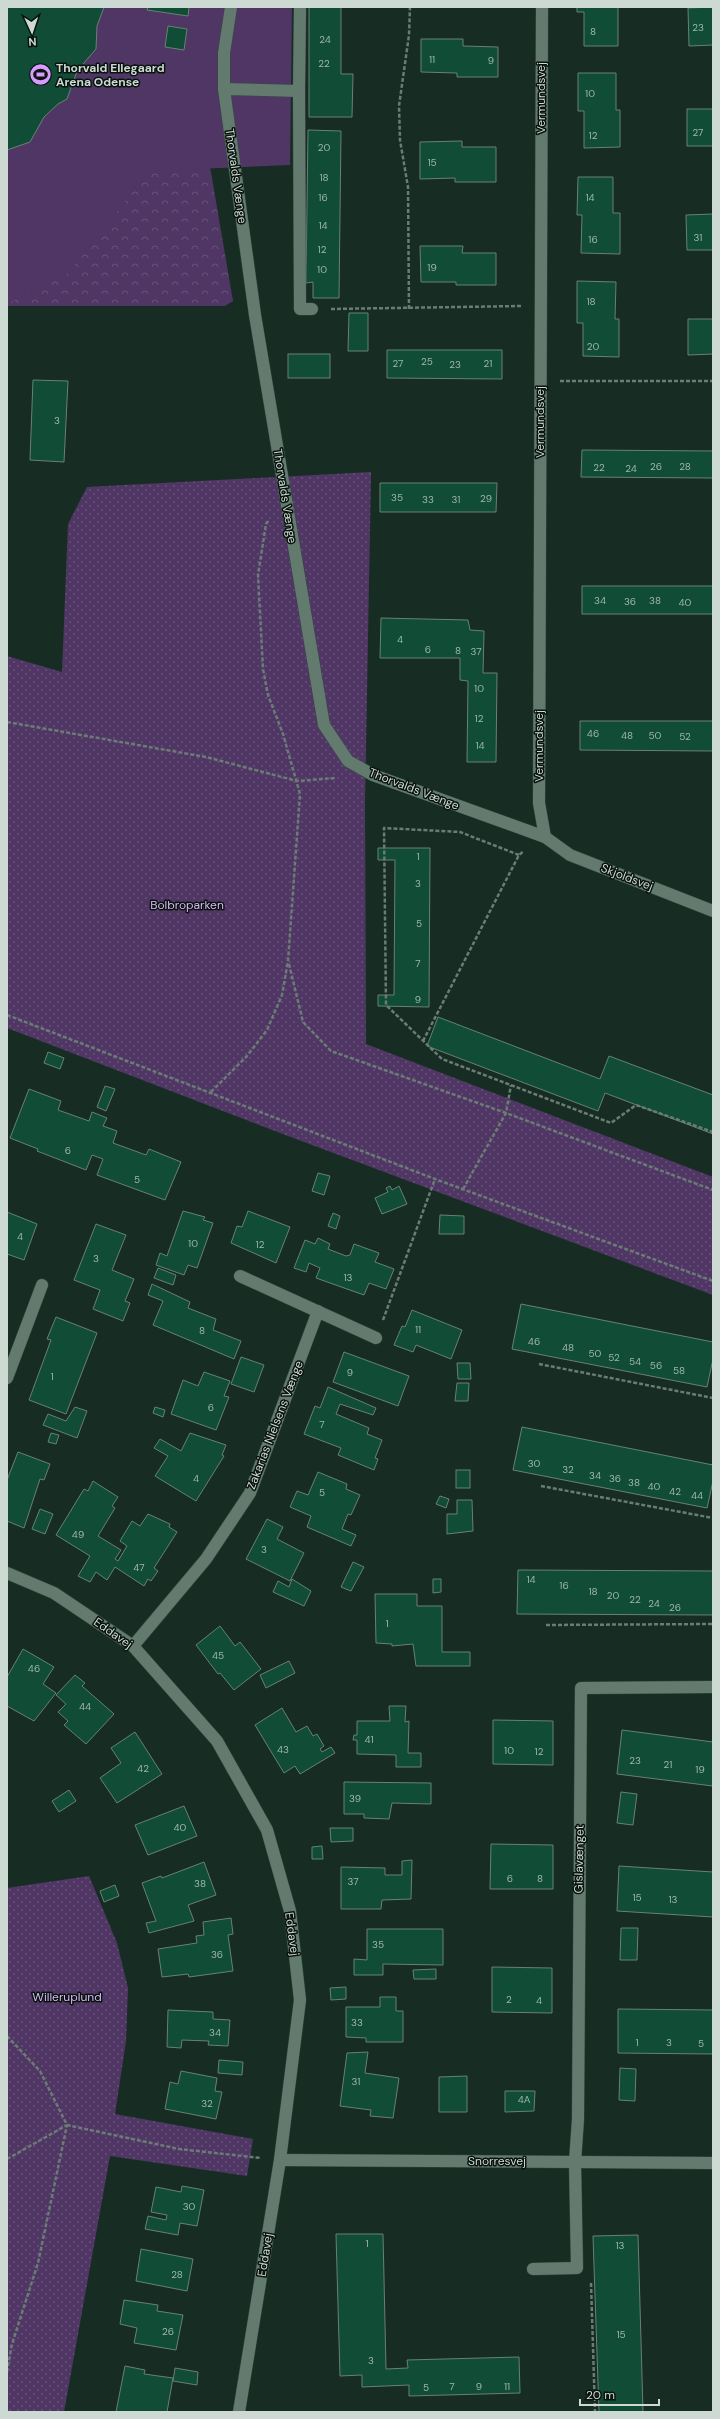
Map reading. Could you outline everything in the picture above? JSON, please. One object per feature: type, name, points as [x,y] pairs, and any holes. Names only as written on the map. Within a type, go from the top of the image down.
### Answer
[{"type":"street","name":"Thorvalds Vænge","points":[[231,7],[224,53],[224,89],[255,316],[324,725],[348,761],[373,775],[545,838]]},
{"type":"street","points":[[300,7],[300,309],[312,309]]},
{"type":"street","name":"Vermundsvej","points":[[542,7],[539,306],[539,803],[545,838]]},
{"type":"street","points":[[224,89],[299,91]]},
{"type":"street","name":"Skjoldsvej","points":[[545,838],[570,855],[713,911]]},
{"type":"street","points":[[240,1276],[376,1338]]},
{"type":"street","points":[[7,1378],[42,1285]]},
{"type":"street","name":"Zakarias Nielsens Vænge","points":[[133,1646],[206,1559],[250,1493],[318,1311]]},
{"type":"street","name":"Eddavej","points":[[7,1573],[54,1593],[133,1646],[217,1741],[269,1838],[290,1912],[300,2000],[280,2160],[239,2412]]},
{"type":"street","name":"Gislavænget","points":[[575,2162],[578,2119],[581,1688],[713,1687]]},
{"type":"street","name":"Snorresvej","points":[[280,2160],[713,2163]]},
{"type":"street","points":[[533,2269],[577,2268],[575,2162]]},
{"type":"path","points":[[409,309],[408,187],[400,140],[399,106],[409,35],[410,7]]},
{"type":"path","points":[[312,309],[409,309],[539,306]]},
{"type":"path","points":[[540,381],[713,381]]},
{"type":"path","points":[[211,1092],[248,1056],[267,1030],[282,995],[288,962],[300,794],[283,734],[268,695],[263,669],[258,575],[266,524],[272,516],[288,511]]},
{"type":"path","points":[[7,722],[206,757],[297,781]]},
{"type":"path","points":[[519,855],[460,832],[384,828],[386,1005],[442,1059],[611,1123],[636,1105],[713,1132]]},
{"type":"path","points":[[423,1041],[519,855],[545,838]]},
{"type":"path","points":[[288,962],[302,1022],[332,1051],[506,1113],[713,1190]]},
{"type":"path","points":[[7,1015],[211,1092],[434,1179],[713,1281]]},
{"type":"path","points":[[463,1189],[506,1113],[511,1085]]},
{"type":"path","points":[[376,1338],[434,1179]]},
{"type":"path","points":[[539,1364],[713,1398]]},
{"type":"path","points":[[541,1486],[713,1518]]},
{"type":"path","points":[[546,1625],[713,1624]]},
{"type":"path","points":[[7,2036],[40,2070],[67,2125],[38,2263],[12,2344],[7,2372]]},
{"type":"path","points":[[7,2159],[67,2125],[179,2148],[280,2160]]},
{"type":"path","points":[[591,2279],[595,2412]]},
{"type":"green space","points":[[7,7],[292,7],[290,165],[149,171],[68,273],[7,304]]},
{"type":"green space","points":[[194,73],[233,301],[225,306],[7,306],[7,273]]},
{"type":"green space","name":"Bolbroparken","points":[[371,472],[365,802],[366,1044],[713,1177],[713,1295],[288,1136],[7,1028],[7,656],[62,672],[68,524],[87,487]]},
{"type":"green space","name":"Willeruplund","points":[[89,1876],[117,1943],[128,1988],[126,2041],[115,2114],[253,2139],[247,2176],[110,2156],[64,2412],[7,2412],[7,1888]]},
{"type":"building","name":"Thorvald Ellegaard Arena Odense","points":[[7,7],[104,7],[97,26],[96,49],[77,71],[67,99],[58,104],[44,117],[30,142],[7,150]]},
{"type":"building","points":[[148,7],[189,7],[188,16],[147,10]]},
{"type":"building","points":[[309,7],[341,7],[341,74],[353,74],[352,117],[309,117]]},
{"type":"building","points":[[577,7],[618,7],[618,46],[584,46],[584,12],[577,12]]},
{"type":"building","points":[[713,7],[713,45],[689,46],[688,8]]},
{"type":"building","points":[[168,26],[187,29],[184,50],[165,47]]},
{"type":"building","points":[[421,39],[463,39],[463,46],[498,47],[498,77],[457,77],[457,73],[421,72]]},
{"type":"building","points":[[578,73],[616,73],[616,110],[620,110],[620,147],[584,148],[584,111],[578,111]]},
{"type":"building","points":[[687,109],[713,109],[713,146],[687,146]]},
{"type":"building","points":[[308,130],[341,131],[339,298],[313,298],[313,282],[306,283]]},
{"type":"building","points":[[462,141],[462,147],[496,147],[496,182],[455,182],[455,178],[420,179],[420,142]]},
{"type":"building","points":[[578,177],[613,177],[613,213],[620,213],[620,254],[581,253],[582,215],[577,215]]},
{"type":"building","points":[[713,214],[713,250],[687,250],[686,215]]},
{"type":"building","points":[[420,246],[463,246],[462,253],[496,253],[496,285],[456,285],[456,282],[421,282]]},
{"type":"building","points":[[577,281],[616,282],[615,319],[619,319],[619,357],[583,356],[583,323],[577,323]]},
{"type":"building","points":[[349,313],[368,313],[368,351],[348,351]]},
{"type":"building","points":[[688,319],[713,319],[713,354],[688,355]]},
{"type":"building","points":[[387,350],[502,350],[502,379],[387,378]]},
{"type":"building","points":[[288,354],[330,354],[330,378],[288,378]]},
{"type":"building","points":[[33,380],[68,381],[64,462],[30,460]]},
{"type":"building","points":[[582,450],[713,451],[713,478],[581,477]]},
{"type":"building","points":[[380,483],[497,483],[496,512],[380,512]]},
{"type":"building","points":[[582,586],[713,586],[713,614],[582,614]]},
{"type":"building","points":[[381,618],[468,620],[470,630],[484,631],[483,673],[497,673],[496,762],[467,762],[468,681],[460,680],[460,658],[380,658]]},
{"type":"building","points":[[580,721],[713,721],[713,751],[580,750]]},
{"type":"building","points":[[378,848],[430,848],[429,1007],[378,1006],[378,995],[394,995],[395,860],[378,860]]},
{"type":"building","points":[[438,1017],[600,1079],[609,1056],[713,1095],[713,1134],[605,1093],[598,1111],[427,1046]]},
{"type":"building","points":[[48,1052],[64,1058],[60,1069],[44,1063]]},
{"type":"building","points":[[105,1086],[115,1089],[106,1111],[97,1107]]},
{"type":"building","points":[[29,1089],[61,1101],[58,1110],[89,1121],[92,1112],[107,1118],[103,1126],[117,1131],[113,1143],[146,1155],[149,1149],[181,1162],[165,1200],[97,1175],[103,1159],[92,1155],[86,1170],[37,1151],[38,1149],[10,1138]]},
{"type":"building","points":[[318,1173],[330,1176],[324,1195],[312,1191]]},
{"type":"building","points":[[390,1186],[392,1190],[399,1186],[407,1204],[382,1214],[375,1198],[388,1192],[386,1188]]},
{"type":"building","points":[[183,1211],[205,1217],[203,1220],[213,1223],[197,1268],[188,1265],[184,1275],[156,1265],[160,1253],[167,1256]]},
{"type":"building","points":[[248,1211],[290,1227],[276,1263],[231,1243],[237,1226],[242,1227]]},
{"type":"building","points":[[7,1212],[37,1224],[24,1260],[7,1254]]},
{"type":"building","points":[[333,1213],[340,1216],[336,1229],[328,1226]]},
{"type":"building","points":[[440,1215],[464,1216],[464,1234],[439,1234]]},
{"type":"building","points":[[96,1224],[126,1235],[112,1270],[134,1279],[125,1301],[130,1303],[123,1321],[93,1309],[100,1290],[74,1280]]},
{"type":"building","points":[[318,1238],[330,1244],[328,1249],[346,1256],[350,1255],[354,1244],[379,1253],[375,1262],[394,1269],[386,1289],[369,1283],[364,1295],[316,1278],[320,1268],[309,1263],[306,1272],[294,1268],[305,1240],[315,1244]]},
{"type":"building","points":[[158,1268],[176,1275],[173,1285],[154,1278]]},
{"type":"building","points":[[152,1284],[190,1302],[188,1308],[216,1319],[213,1330],[241,1341],[234,1359],[153,1325],[163,1301],[148,1295]]},
{"type":"building","points":[[521,1304],[713,1342],[713,1359],[707,1387],[512,1349]]},
{"type":"building","points":[[412,1310],[462,1330],[451,1359],[416,1345],[413,1352],[394,1345],[402,1326],[405,1327]]},
{"type":"building","points":[[56,1317],[97,1333],[66,1414],[29,1400],[51,1340],[47,1339]]},
{"type":"building","points":[[344,1352],[409,1376],[398,1406],[333,1382]]},
{"type":"building","points":[[241,1357],[264,1365],[254,1392],[231,1384]]},
{"type":"building","points":[[457,1363],[470,1363],[471,1379],[458,1379]]},
{"type":"building","points":[[204,1372],[230,1381],[224,1396],[229,1397],[216,1430],[171,1414],[183,1380],[198,1386]]},
{"type":"building","points":[[457,1383],[469,1383],[468,1401],[455,1401]]},
{"type":"building","points":[[328,1387],[376,1408],[373,1415],[340,1404],[336,1414],[369,1428],[367,1434],[382,1440],[375,1458],[378,1459],[374,1470],[338,1455],[341,1448],[304,1434],[315,1406],[320,1408]]},
{"type":"building","points":[[75,1407],[87,1411],[77,1438],[43,1425],[48,1414],[66,1421]]},
{"type":"building","points":[[155,1407],[165,1410],[163,1417],[153,1413]]},
{"type":"building","points":[[522,1427],[713,1465],[713,1481],[707,1508],[513,1470]]},
{"type":"building","points":[[51,1433],[59,1435],[56,1444],[48,1442]]},
{"type":"building","points":[[190,1433],[226,1445],[222,1455],[224,1456],[196,1501],[155,1476],[168,1456],[154,1448],[160,1439],[181,1451]]},
{"type":"building","points":[[18,1452],[50,1464],[44,1480],[40,1479],[24,1528],[7,1521],[7,1480]]},
{"type":"building","points":[[456,1470],[470,1470],[470,1488],[456,1488]]},
{"type":"building","points":[[318,1472],[347,1484],[346,1489],[360,1495],[351,1515],[348,1514],[342,1529],[356,1535],[351,1546],[307,1527],[311,1516],[290,1507],[297,1491],[308,1495]]},
{"type":"building","points":[[93,1481],[118,1497],[112,1506],[115,1508],[98,1536],[121,1550],[115,1559],[118,1561],[127,1546],[120,1541],[132,1521],[140,1526],[148,1514],[170,1524],[169,1527],[177,1532],[154,1568],[158,1571],[151,1581],[148,1579],[144,1586],[115,1567],[107,1580],[96,1572],[90,1582],[78,1576],[90,1556],[56,1535],[84,1489],[88,1491]]},
{"type":"building","points":[[440,1496],[449,1499],[446,1508],[436,1504]]},
{"type":"building","points":[[457,1500],[472,1500],[473,1531],[447,1534],[447,1514],[457,1514]]},
{"type":"building","points":[[40,1509],[53,1514],[45,1534],[32,1529]]},
{"type":"building","points":[[267,1519],[283,1527],[277,1539],[304,1553],[290,1581],[246,1559]]},
{"type":"building","points":[[353,1562],[364,1567],[351,1591],[341,1587]]},
{"type":"building","points":[[518,1570],[713,1571],[713,1615],[517,1614]]},
{"type":"building","points":[[292,1579],[311,1591],[304,1606],[273,1592],[278,1581],[289,1587]]},
{"type":"building","points":[[433,1579],[441,1579],[441,1592],[433,1593]]},
{"type":"building","points":[[375,1594],[417,1594],[417,1606],[442,1606],[442,1652],[470,1652],[470,1666],[416,1666],[413,1644],[392,1646],[392,1644],[376,1643]]},
{"type":"building","points":[[220,1626],[235,1646],[240,1642],[261,1669],[234,1690],[220,1673],[218,1674],[196,1645]]},
{"type":"building","points":[[23,1649],[54,1667],[43,1684],[56,1693],[34,1721],[7,1706],[7,1677]]},
{"type":"building","points":[[289,1661],[295,1673],[266,1688],[260,1675]]},
{"type":"building","points":[[75,1675],[85,1683],[82,1686],[114,1714],[86,1744],[64,1725],[68,1721],[58,1712],[66,1704],[56,1695]]},
{"type":"building","points":[[389,1706],[406,1706],[405,1722],[409,1721],[408,1753],[421,1753],[421,1767],[396,1767],[396,1755],[357,1754],[357,1740],[353,1740],[354,1735],[357,1735],[357,1721],[390,1721]]},
{"type":"building","points":[[282,1708],[296,1732],[307,1726],[313,1736],[317,1734],[324,1746],[320,1749],[322,1752],[331,1747],[335,1753],[300,1774],[295,1766],[284,1773],[255,1725]]},
{"type":"building","points":[[493,1720],[553,1721],[553,1765],[493,1764]]},
{"type":"building","points":[[622,1730],[713,1742],[713,1786],[617,1774]]},
{"type":"building","points":[[135,1732],[162,1774],[117,1803],[100,1778],[121,1763],[111,1748]]},
{"type":"building","points":[[344,1782],[431,1783],[431,1804],[392,1803],[389,1819],[364,1818],[364,1814],[344,1814]]},
{"type":"building","points":[[69,1790],[76,1801],[59,1812],[52,1801]]},
{"type":"building","points":[[621,1792],[637,1794],[633,1825],[617,1823]]},
{"type":"building","points":[[184,1806],[197,1836],[148,1855],[135,1825]]},
{"type":"building","points":[[330,1828],[353,1828],[353,1841],[331,1842]]},
{"type":"building","points":[[491,1844],[553,1845],[553,1889],[490,1889]]},
{"type":"building","points":[[322,1846],[323,1859],[312,1859],[312,1847]]},
{"type":"building","points":[[412,1860],[411,1899],[382,1900],[381,1909],[341,1909],[341,1867],[385,1868],[385,1875],[402,1875],[402,1861]]},
{"type":"building","points":[[204,1862],[216,1895],[188,1905],[194,1921],[149,1933],[146,1923],[156,1921],[142,1883],[161,1876],[162,1878]]},
{"type":"building","points":[[619,1866],[713,1872],[713,1917],[617,1911]]},
{"type":"building","points":[[115,1885],[119,1896],[104,1902],[100,1891]]},
{"type":"building","points":[[231,1918],[233,1934],[228,1935],[233,1971],[189,1977],[188,1974],[162,1977],[158,1949],[197,1943],[196,1936],[204,1935],[203,1922]]},
{"type":"building","points":[[621,1928],[638,1928],[637,1960],[620,1960]]},
{"type":"building","points":[[367,1929],[443,1929],[443,1965],[383,1964],[383,1975],[354,1975],[354,1959],[367,1960]]},
{"type":"building","points":[[492,1967],[552,1968],[552,2013],[492,2012]]},
{"type":"building","points":[[436,1969],[436,1979],[414,1979],[413,1970]]},
{"type":"building","points":[[346,1987],[346,1999],[331,2000],[330,1988]]},
{"type":"building","points":[[380,1997],[396,1997],[396,2011],[403,2011],[403,2042],[366,2042],[366,2038],[346,2037],[346,2007],[380,2007]]},
{"type":"building","points":[[618,2009],[713,2010],[713,2054],[618,2053]]},
{"type":"building","points":[[168,2010],[213,2012],[213,2019],[230,2020],[228,2046],[208,2045],[209,2041],[182,2040],[181,2048],[167,2047]]},
{"type":"building","points":[[368,2052],[365,2073],[399,2078],[393,2118],[370,2116],[371,2110],[340,2106],[347,2053]]},
{"type":"building","points":[[219,2060],[243,2062],[242,2075],[218,2073]]},
{"type":"building","points":[[620,2068],[636,2069],[635,2101],[619,2100]]},
{"type":"building","points":[[181,2071],[217,2078],[215,2091],[222,2092],[216,2119],[165,2109],[170,2082],[178,2084]]},
{"type":"building","points":[[467,2076],[467,2112],[439,2112],[439,2077]]},
{"type":"building","points":[[505,2091],[535,2091],[534,2111],[505,2112]]},
{"type":"building","points":[[182,2186],[204,2190],[197,2226],[180,2223],[178,2235],[145,2229],[148,2216],[166,2220],[167,2215],[151,2212],[156,2187],[181,2192]]},
{"type":"building","points":[[336,2234],[383,2234],[386,2369],[408,2368],[407,2360],[519,2357],[520,2393],[409,2396],[409,2385],[362,2387],[362,2375],[340,2376]]},
{"type":"building","points":[[638,2235],[643,2412],[599,2412],[593,2236]]},
{"type":"building","points":[[141,2249],[193,2259],[187,2291],[136,2281]]},
{"type":"building","points":[[124,2300],[158,2305],[157,2311],[183,2315],[176,2350],[134,2343],[137,2328],[120,2324]]},
{"type":"building","points":[[125,2366],[145,2370],[144,2374],[173,2378],[167,2412],[116,2412]]},
{"type":"building","points":[[175,2368],[198,2372],[197,2385],[173,2381]]},
{"type":"place","name":"Thorvald Ellegaard Arena Odense","points":[[41,75]]}]
